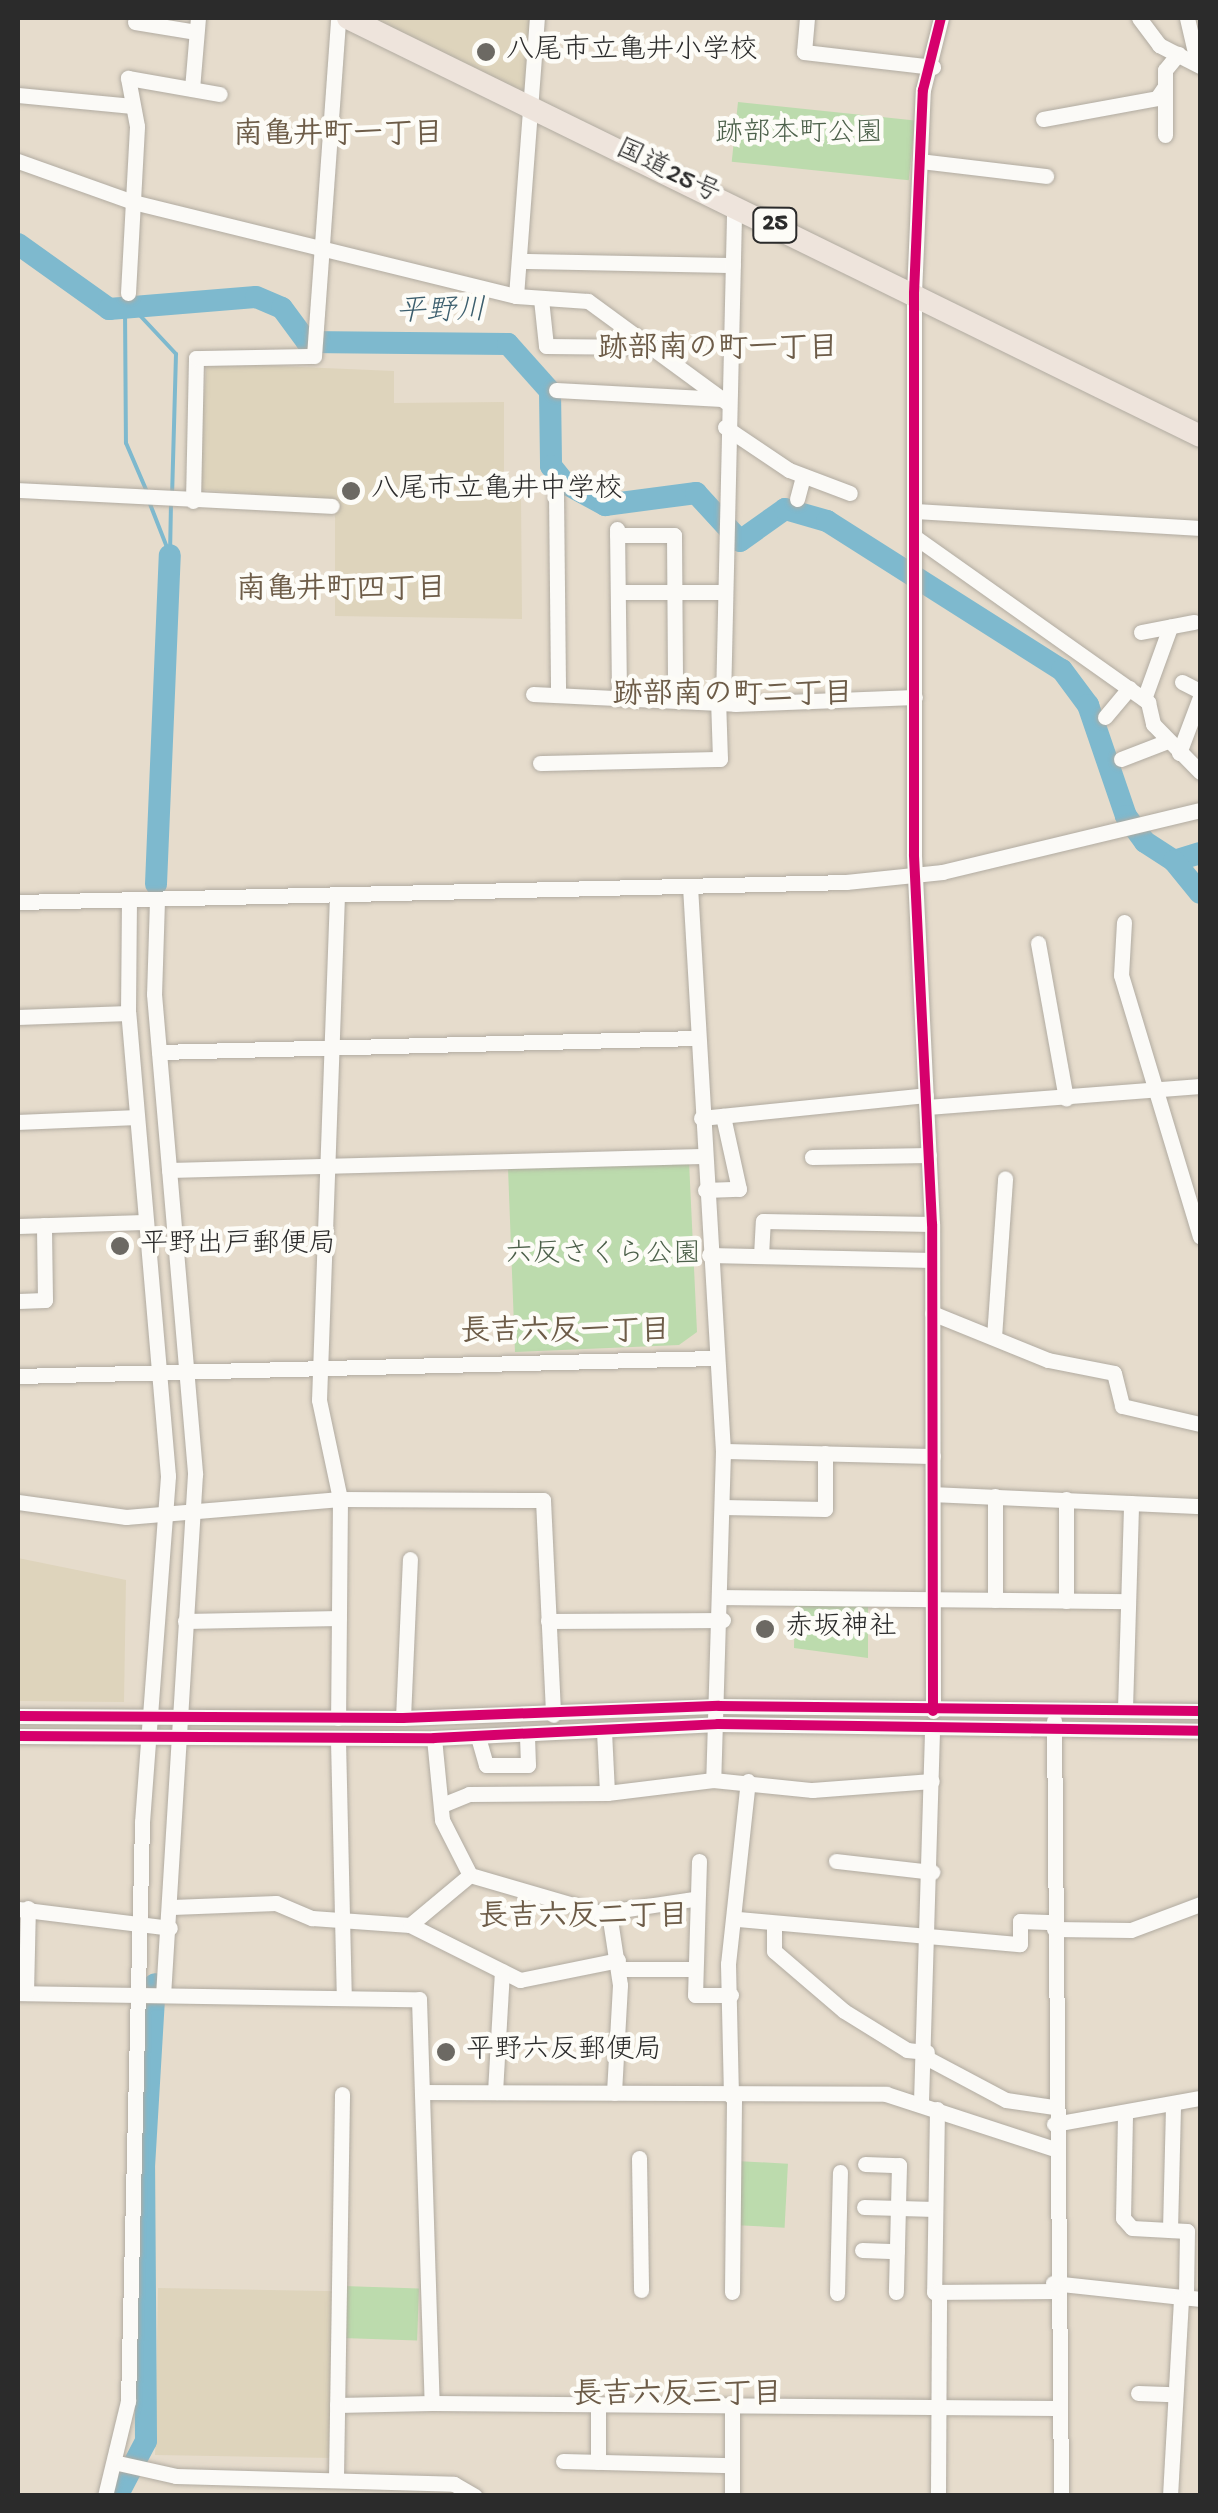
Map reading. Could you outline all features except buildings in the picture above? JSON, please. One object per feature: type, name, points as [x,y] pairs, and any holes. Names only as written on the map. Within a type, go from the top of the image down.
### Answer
[{"type":"highway","name":"国道25号","points":[[348,18],[1200,436]]},
{"type":"street","points":[[193,501],[196,358],[314,356],[338,18]]},
{"type":"street","points":[[516,296],[523,261],[537,18]]},
{"type":"street","points":[[807,18],[804,52],[933,66]]},
{"type":"street","points":[[933,1711],[932,1224],[914,854],[914,293],[920,161],[941,18]]},
{"type":"street","points":[[1138,18],[1178,54],[1199,64]]},
{"type":"street","points":[[1187,18],[1199,64]]},
{"type":"street","points":[[136,22],[197,24],[192,89]]},
{"type":"street","points":[[1044,118],[1158,98],[1178,54]]},
{"type":"street","points":[[128,293],[133,202],[128,78],[220,94]]},
{"type":"street","points":[[1163,89],[1165,135]]},
{"type":"street","points":[[18,95],[132,106]]},
{"type":"street","points":[[18,161],[133,202],[516,296],[588,300],[724,400]]},
{"type":"street","points":[[920,161],[1046,176]]},
{"type":"street","points":[[540,763],[720,759],[724,400],[734,205]]},
{"type":"street","points":[[523,261],[733,265]]},
{"type":"street","points":[[541,299],[546,346],[649,346]]},
{"type":"street","points":[[556,390],[724,400]]},
{"type":"street","points":[[725,427],[803,477],[850,493]]},
{"type":"street","points":[[797,500],[803,477]]},
{"type":"street","points":[[18,490],[127,490],[193,501],[332,506]]},
{"type":"street","points":[[556,493],[558,694]]},
{"type":"street","points":[[915,511],[1200,528]]},
{"type":"street","points":[[618,696],[617,532],[674,534],[675,698]]},
{"type":"street","points":[[915,537],[1144,700],[1174,747],[1200,769]]},
{"type":"street","points":[[618,592],[721,592]]},
{"type":"street","points":[[1141,632],[1194,622]]},
{"type":"street","points":[[1144,700],[1170,627]]},
{"type":"street","points":[[1174,747],[1196,687]]},
{"type":"street","points":[[1105,717],[1128,688]]},
{"type":"street","points":[[533,694],[720,700],[914,697]]},
{"type":"street","points":[[1121,759],[1174,747]]},
{"type":"street","points":[[18,902],[690,886],[915,876],[1200,810]]},
{"type":"street","points":[[690,886],[724,1508],[720,1706],[714,1780]]},
{"type":"street","points":[[337,896],[320,1368],[340,1499],[338,1718]]},
{"type":"street","points":[[105,2496],[118,2463],[142,1994],[147,1740],[165,1516],[158,1371],[128,1012],[129,900]]},
{"type":"street","points":[[158,900],[159,1052],[186,1370],[191,1514],[176,1718],[172,1907],[163,1995]]},
{"type":"street","points":[[1124,922],[1121,975],[1148,1087],[1200,1236]]},
{"type":"street","points":[[1038,943],[1066,1099]]},
{"type":"street","points":[[18,1016],[128,1012]]},
{"type":"street","points":[[159,1052],[698,1038]]},
{"type":"street","points":[[701,1118],[926,1101],[1066,1099],[1148,1087],[1200,1086]]},
{"type":"street","points":[[705,1190],[739,1189],[723,1116]]},
{"type":"street","points":[[18,1122],[136,1117]]},
{"type":"street","points":[[812,1157],[929,1154]]},
{"type":"street","points":[[169,1170],[702,1156]]},
{"type":"street","points":[[994,1337],[1005,1178]]},
{"type":"street","points":[[761,1256],[763,1220],[932,1224]]},
{"type":"street","points":[[18,1226],[144,1222]]},
{"type":"street","points":[[18,1301],[45,1300],[44,1225]]},
{"type":"street","points":[[709,1254],[932,1260]]},
{"type":"street","points":[[932,1312],[994,1337],[1114,1373],[1122,1406],[1200,1424]]},
{"type":"street","points":[[18,1376],[716,1358]]},
{"type":"street","points":[[722,1451],[933,1456]]},
{"type":"street","points":[[724,1508],[825,1509],[825,1453]]},
{"type":"street","points":[[933,1494],[1200,1506]]},
{"type":"street","points":[[995,1496],[995,1600]]},
{"type":"street","points":[[1066,1498],[1066,1600]]},
{"type":"street","points":[[18,1502],[165,1516],[340,1499],[542,1500],[552,1716]]},
{"type":"street","points":[[1125,1709],[1130,1503]]},
{"type":"street","points":[[403,1718],[410,1559]]},
{"type":"street","points":[[724,1596],[1128,1602]]},
{"type":"street","points":[[185,1621],[339,1618]]},
{"type":"street","points":[[548,1621],[723,1620]]},
{"type":"street","points":[[18,1716],[552,1716],[720,1706],[933,1711],[1054,1706],[1200,1711]]},
{"type":"street","points":[[1054,1706],[1053,2287],[1060,2496]]},
{"type":"street","points":[[18,1736],[338,1740],[527,1736],[718,1724],[1200,1732]]},
{"type":"street","points":[[921,2102],[927,2055],[931,1937],[932,1730]]},
{"type":"street","points":[[604,1732],[607,1793]]},
{"type":"street","points":[[478,1736],[486,1765],[528,1765],[527,1736]]},
{"type":"street","points":[[434,1738],[445,1832],[470,1875],[609,1913],[694,1900]]},
{"type":"street","points":[[338,1740],[344,1995]]},
{"type":"street","points":[[442,1805],[469,1794],[607,1793],[714,1780],[812,1790],[932,1781]]},
{"type":"street","points":[[732,2292],[732,1994],[748,1781]]},
{"type":"street","points":[[699,1861],[694,1900],[695,1995],[732,1994]]},
{"type":"street","points":[[836,1861],[932,1872]]},
{"type":"street","points":[[410,1925],[470,1875]]},
{"type":"street","points":[[172,1907],[276,1903],[342,1919],[410,1925],[502,1972],[532,1980],[618,1964],[694,1969]]},
{"type":"street","points":[[738,1918],[1020,1944],[1020,1921],[1131,1930],[1200,1904]]},
{"type":"street","points":[[170,1928],[144,1929],[23,1909],[22,1993],[420,1998],[432,2403]]},
{"type":"street","points":[[609,1913],[618,1964],[614,2093]]},
{"type":"street","points":[[774,1924],[774,1952],[844,2011],[906,2050],[927,2055],[1024,2106],[1054,2116],[1124,2116],[1173,2108],[1200,2098]]},
{"type":"street","points":[[495,2092],[502,1972]]},
{"type":"street","points":[[425,2092],[921,2102],[1054,2149]]},
{"type":"street","points":[[336,2478],[342,2094]]},
{"type":"street","points":[[938,2108],[938,2496]]},
{"type":"street","points":[[1170,2230],[1173,2108]]},
{"type":"street","points":[[1124,2116],[1123,2218],[1132,2228],[1186,2231],[1189,2298],[1173,2394],[1170,2496]]},
{"type":"street","points":[[640,2158],[642,2290]]},
{"type":"street","points":[[865,2164],[899,2166],[896,2292]]},
{"type":"street","points":[[837,2292],[840,2172]]},
{"type":"street","points":[[864,2207],[935,2209]]},
{"type":"street","points":[[862,2250],[897,2251]]},
{"type":"street","points":[[940,2292],[1053,2287],[1189,2298]]},
{"type":"street","points":[[1138,2393],[1173,2394]]},
{"type":"street","points":[[337,2405],[1055,2408]]},
{"type":"street","points":[[598,2407],[598,2462]]},
{"type":"street","points":[[732,2408],[732,2496]]},
{"type":"street","points":[[564,2461],[732,2465]]},
{"type":"street","points":[[118,2463],[150,2463],[164,2475],[454,2484],[476,2496]]},
{"type":"shaded area","name":"八尾市立亀井小学校","points":[[368,18],[535,18],[528,95]]},
{"type":"shaded area","name":"八尾市立亀井中学校","points":[[207,363],[394,371],[394,403],[504,402],[504,491],[521,494],[522,619],[335,616],[335,502],[196,489]]},
{"type":"shaded area","points":[[18,1558],[126,1580],[124,1702],[18,1701]]},
{"type":"shaded area","points":[[158,2288],[338,2291],[335,2458],[155,2455]]},
{"type":"green space","name":"跡部本町公園","points":[[738,102],[915,121],[909,180],[732,162]]},
{"type":"green space","name":"六反さくら公園","points":[[689,1161],[697,1332],[679,1345],[515,1352],[508,1168]]},
{"type":"green space","points":[[795,1604],[868,1604],[868,1658],[794,1648]]},
{"type":"green space","points":[[736,2161],[788,2164],[785,2228],[733,2225]]},
{"type":"green space","points":[[344,2286],[419,2289],[417,2341],[342,2338]]},
{"type":"waterway","name":"平野川","points":[[18,244],[109,309],[256,297],[282,308],[307,342],[508,344],[550,391],[551,466],[565,483],[605,505],[696,493],[740,541],[785,509],[827,521],[1062,670],[1088,705],[1126,816],[1145,842],[1174,861],[1200,853]]},
{"type":"waterway","points":[[125,308],[126,443],[148,494]]},
{"type":"waterway","points":[[133,308],[176,354],[172,495]]},
{"type":"waterway","points":[[150,504],[168,550]]},
{"type":"waterway","points":[[170,555],[171,505]]},
{"type":"waterway","points":[[156,884],[170,555]]},
{"type":"waterway","points":[[1174,861],[1200,893]]},
{"type":"waterway","points":[[117,2496],[146,2441],[144,2167],[155,1984]]},
{"type":"cycle path","points":[[933,1711],[932,1224],[914,854],[914,293],[923,90],[941,18]]},
{"type":"cycle path","points":[[18,1716],[403,1718],[719,1706],[1200,1711]]},
{"type":"cycle path","points":[[18,1736],[434,1738],[718,1724],[1200,1731]]},
{"type":"place","name":"八尾市立亀井小学校","points":[[486,52]]},
{"type":"place","name":"八尾市立亀井中学校","points":[[351,491]]},
{"type":"place","name":"平野出戸郵便局","points":[[120,1246]]},
{"type":"place","name":"赤坂神社","points":[[765,1629]]},
{"type":"place","name":"平野六反郵便局","points":[[446,2052]]},
{"type":"district","name":"南亀井町一丁目","points":[[338,137]]},
{"type":"district","name":"跡部南の町一丁目","points":[[718,351]]},
{"type":"district","name":"南亀井町四丁目","points":[[341,592]]},
{"type":"district","name":"跡部南の町二丁目","points":[[733,697]]},
{"type":"district","name":"長吉六反一丁目","points":[[565,1334]]},
{"type":"district","name":"長吉六反二丁目","points":[[583,1919]]},
{"type":"district","name":"長吉六反三丁目","points":[[677,2397]]}]
